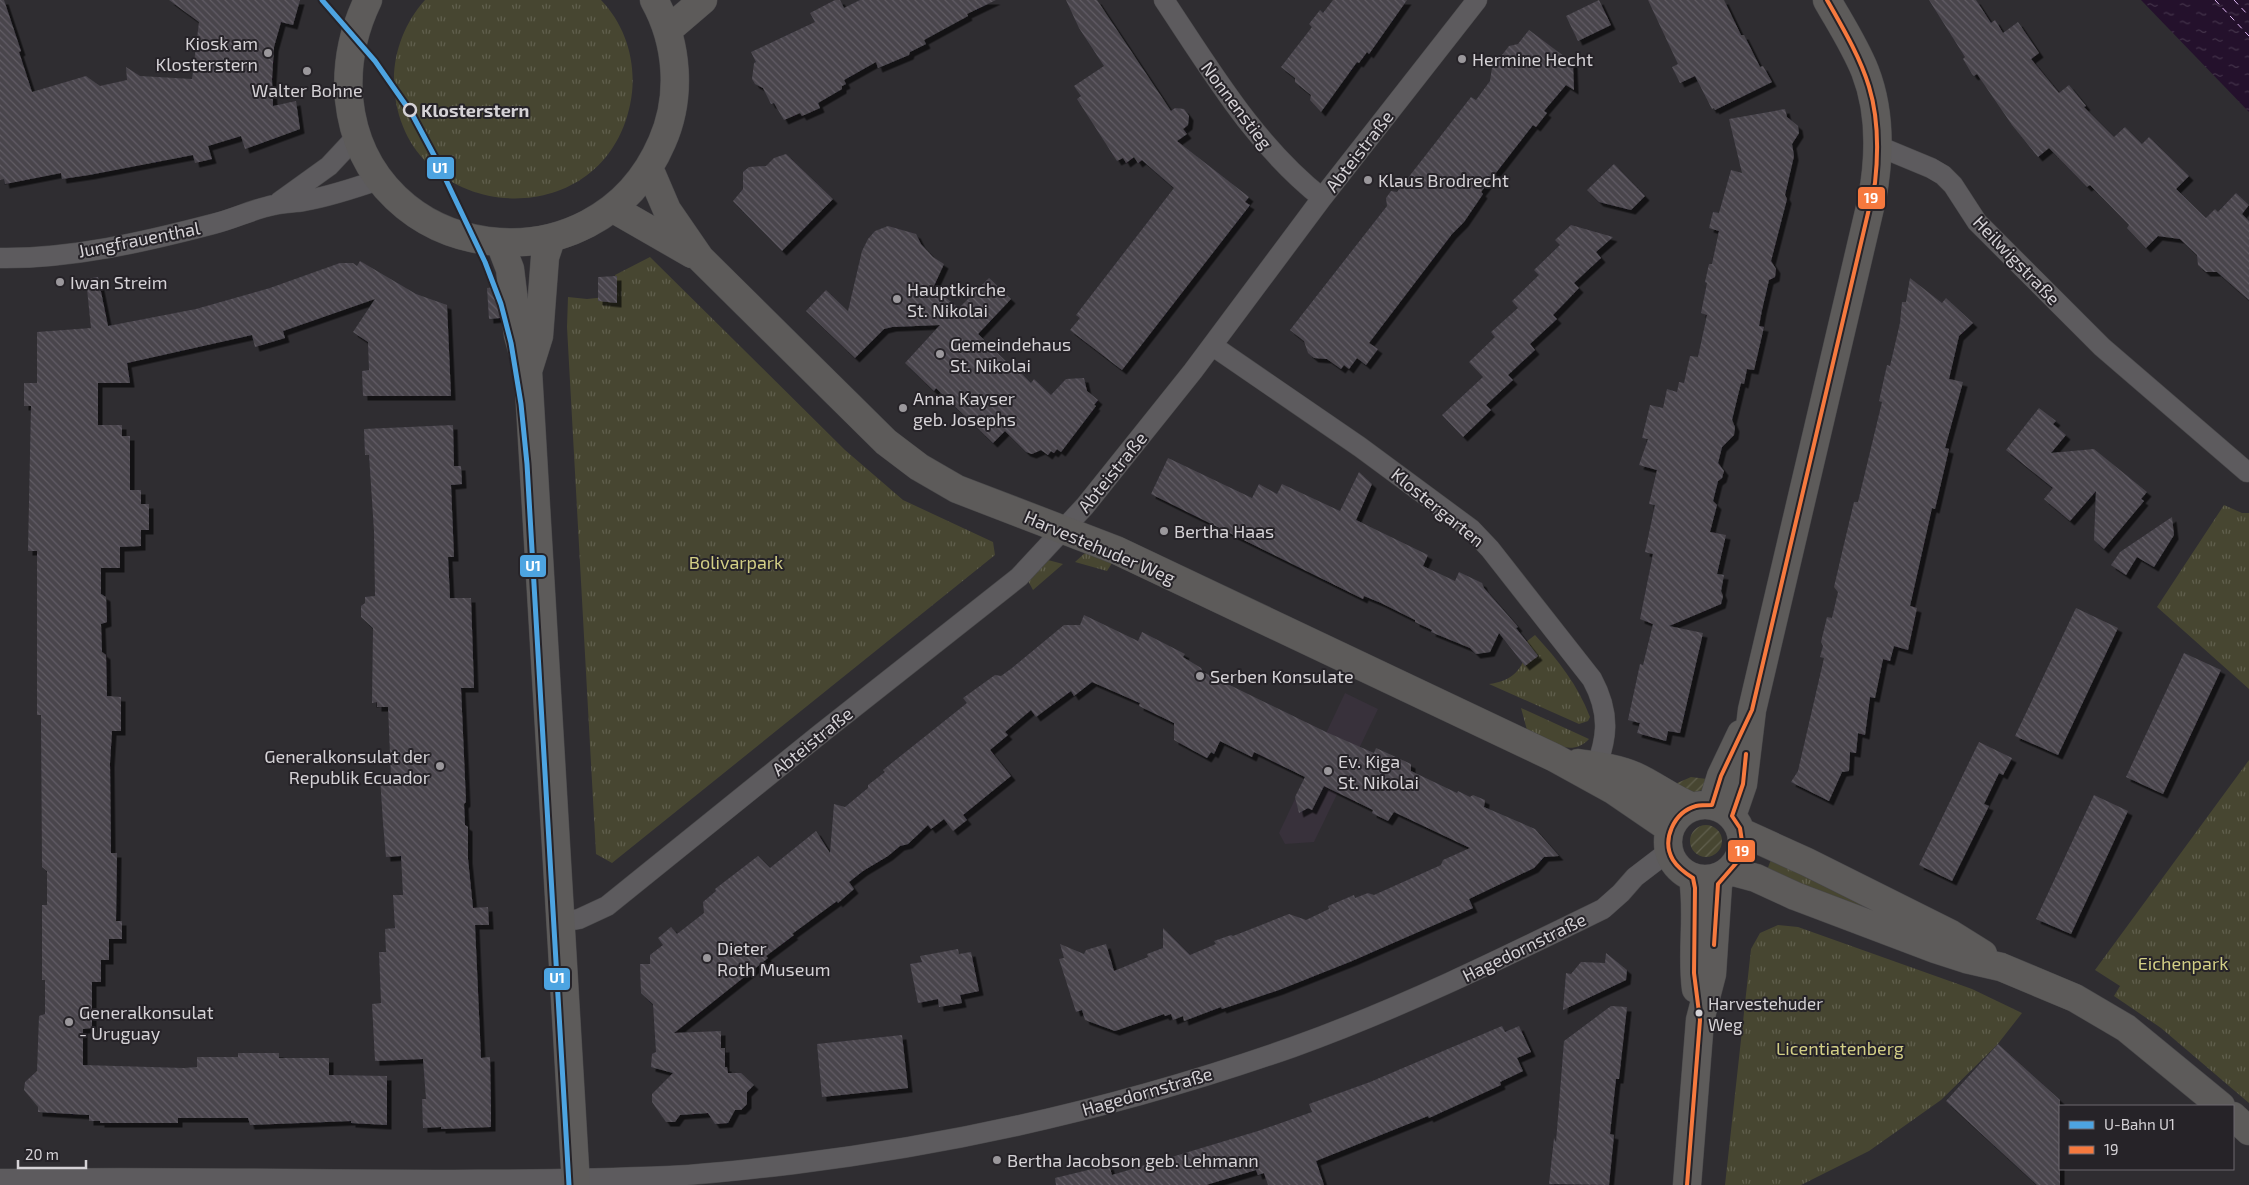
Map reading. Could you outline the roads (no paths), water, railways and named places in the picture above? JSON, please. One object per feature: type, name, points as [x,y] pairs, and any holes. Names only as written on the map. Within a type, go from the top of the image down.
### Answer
[{"type":"street","points":[[368,0],[354,34],[349,63],[351,114],[357,136],[370,164],[401,202],[429,222],[461,236],[500,243],[520,243],[551,239],[586,226],[632,191],[649,168],[658,152],[671,116],[675,74],[668,30],[654,0]]},
{"type":"street","points":[[668,30],[703,0]]},
{"type":"street","name":"Nonnenstieg","points":[[1164,0],[1214,76],[1265,144],[1291,173],[1322,198]]},
{"type":"street","name":"Abteistraße","points":[[562,922],[579,919],[607,906],[826,729],[1019,577],[1085,506],[1213,346],[1322,198],[1477,0]]},
{"type":"street","points":[[1720,815],[1743,784],[1752,710],[1872,199],[1878,146],[1877,119],[1870,84],[1864,68],[1826,0]]},
{"type":"street","name":"Jungfrauenthal","points":[[275,204],[329,166],[357,136]]},
{"type":"street","name":"Heilwigstraße","points":[[1878,146],[1931,168],[1943,175],[1953,185],[1977,222],[2102,347],[2247,472]]},
{"type":"street","name":"Harvestehuder Weg","points":[[649,168],[667,210],[700,258],[886,442],[918,467],[957,489],[1116,550],[1555,758],[1594,772],[1636,776],[1676,800],[1720,815],[1807,862],[1951,934],[2001,966],[2075,998],[2106,1015],[2164,1057],[2220,1105]]},
{"type":"street","name":"Jungfrauenthal","points":[[0,258],[103,248],[215,224],[275,204],[302,202],[343,192],[381,179]]},
{"type":"street","name":"Harvestehuder Weg","points":[[612,208],[700,258]]},
{"type":"street","points":[[528,370],[539,336],[545,257],[551,239]]},
{"type":"street","points":[[500,243],[510,269],[518,335],[528,370],[576,1182]]},
{"type":"street","name":"Klostergarten","points":[[1213,346],[1426,495],[1471,530],[1490,549],[1592,679],[1598,691],[1603,704],[1606,730],[1603,748],[1594,772]]},
{"type":"street","name":"Harvestehuder Weg","points":[[1594,772],[1670,840],[1679,869],[1693,878],[1708,880],[1726,873],[1756,878],[1795,896],[1935,949],[1966,959],[2001,966]]},
{"type":"street","points":[[1670,840],[1679,816],[1720,815]]},
{"type":"street","points":[[1687,1185],[1700,1020],[1712,974],[1718,884],[1741,854],[1743,844],[1720,815]]},
{"type":"street","name":"Hagedornstraße","points":[[0,1179],[470,1183],[576,1182],[673,1176],[754,1168],[880,1152],[999,1130],[1109,1103],[1202,1077],[1296,1046],[1362,1020],[1473,972],[1603,909],[1621,893],[1670,840]]},
{"type":"street","points":[[1693,878],[1695,899],[1694,973],[1700,1020]]},
{"type":"street","points":[[2234,1117],[2249,1131]]},
{"type":"water","points":[[2141,0],[2249,0],[2249,112]]},
{"type":"metro line","name":"U1","points":[[322,0],[375,61],[412,114],[436,159],[485,262],[501,304],[511,343],[521,404],[527,464],[569,1185]]},
{"type":"place","name":"Kiosk am Klosterstern","points":[[268,53]]},
{"type":"place","name":"Hermine Hecht","points":[[1462,59]]},
{"type":"place","name":"Walter Bohne","points":[[307,71]]},
{"type":"place","name":"Klosterstern","points":[[410,110]]},
{"type":"place","name":"Klaus Brodrecht","points":[[1368,180]]},
{"type":"place","name":"Iwan Streim","points":[[60,282]]},
{"type":"place","name":"Hauptkirche St. Nikolai","points":[[897,299]]},
{"type":"place","name":"Gemeindehaus St. Nikolai","points":[[940,354]]},
{"type":"place","name":"Anna Kayser geb. Josephs","points":[[903,408]]},
{"type":"place","name":"Bertha Haas","points":[[1164,531]]},
{"type":"place","name":"Serben Konsulate","points":[[1200,676]]},
{"type":"place","name":"Generalkonsulat der Republik Ecuador","points":[[440,766]]},
{"type":"place","name":"Ev. Kiga St. Nikolai","points":[[1328,771]]},
{"type":"place","name":"Dieter Roth Museum","points":[[707,958]]},
{"type":"place","name":"Harvestehuder Weg","points":[[1699,1013]]},
{"type":"place","name":"Generalkonsulat - Uruguay","points":[[69,1022]]},
{"type":"place","name":"Bertha Jacobson geb. Lehmann","points":[[997,1160]]},
{"type":"park label","name":"Bolivarpark","points":[[736,562]]},
{"type":"park label","name":"Eichenpark","points":[[2183,963]]},
{"type":"park label","name":"Licentiatenberg","points":[[1840,1048]]}]
